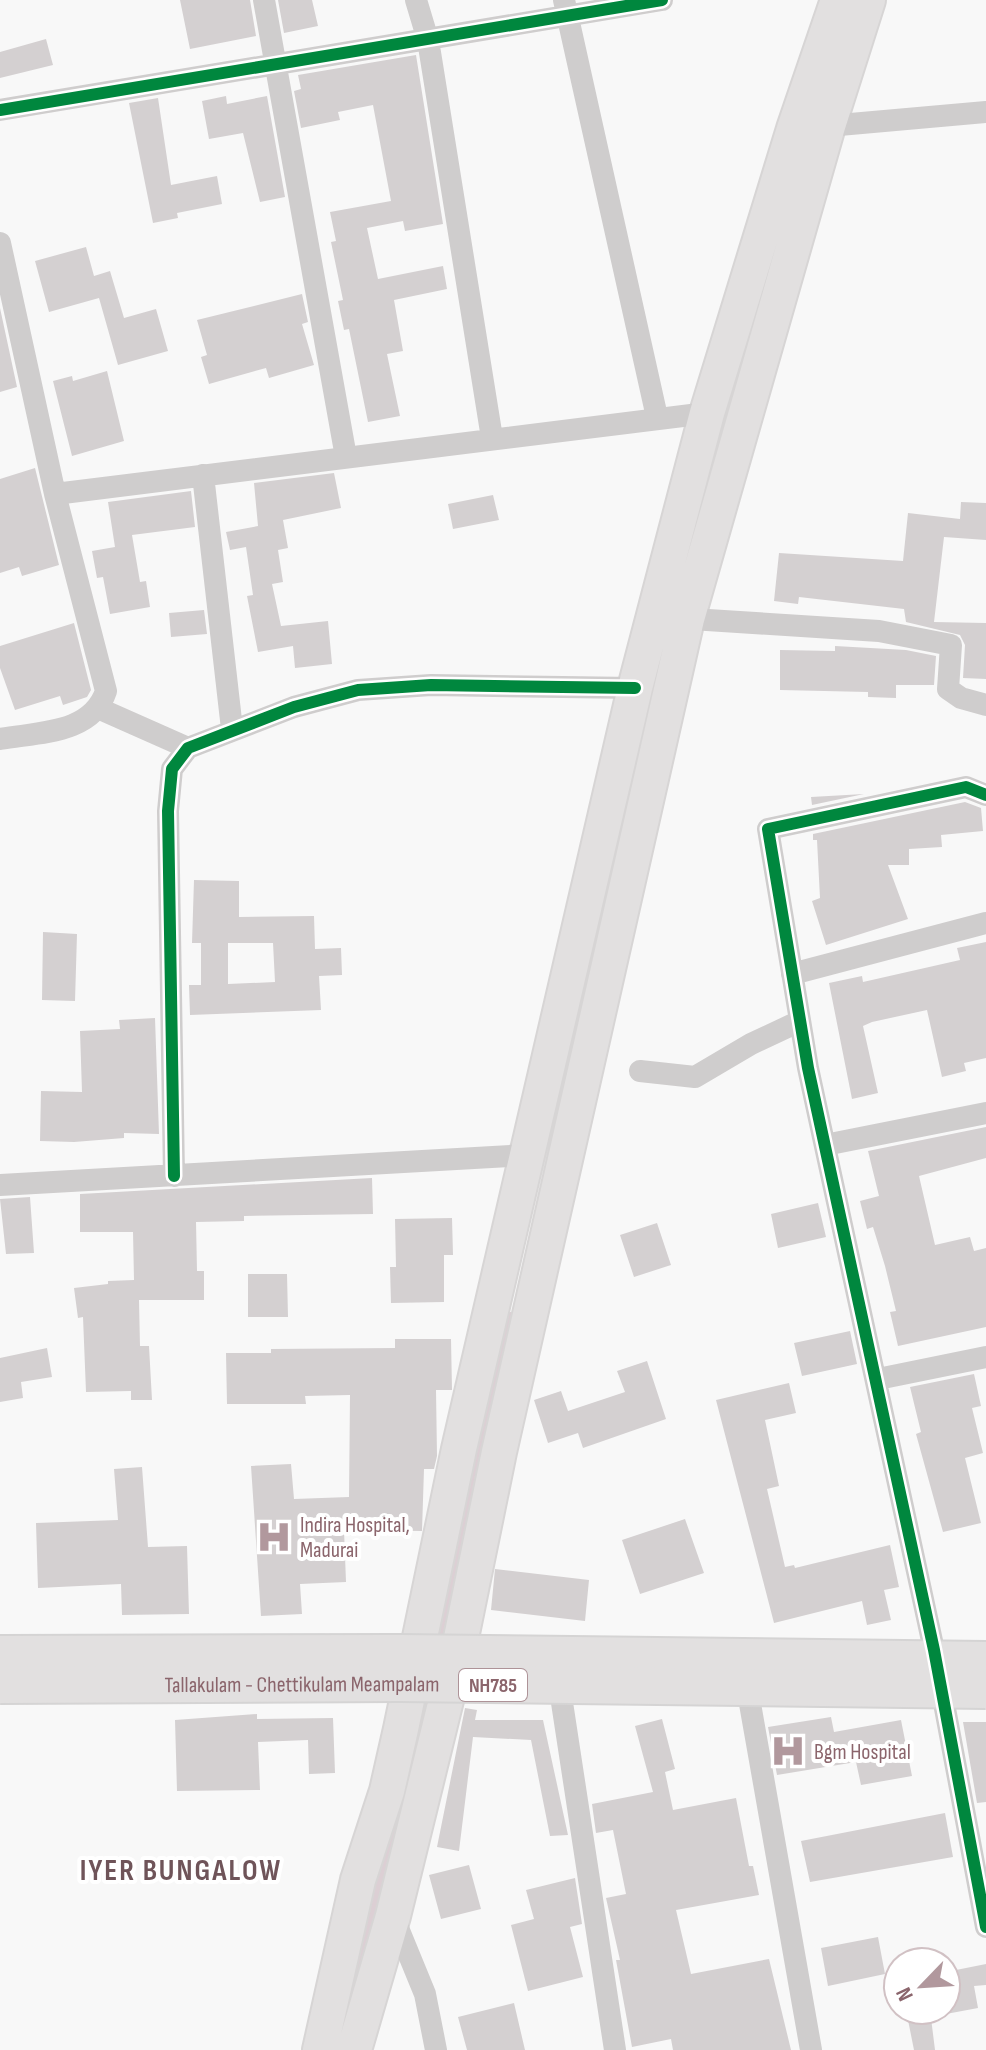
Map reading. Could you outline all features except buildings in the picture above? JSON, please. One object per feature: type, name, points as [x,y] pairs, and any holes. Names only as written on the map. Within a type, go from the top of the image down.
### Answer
[{"type":"highway","name":"Tallakulam - Chettikulam Meampalam","points":[[0,1654],[400,1653],[986,1660]]},
{"type":"highway","name":"Tallakulam - Chettikulam Meampalam","points":[[0,1685],[399,1683],[986,1690]]},
{"type":"main road","points":[[354,2050],[393,1916],[460,1643],[671,617],[707,413],[794,129],[838,0]]},
{"type":"main road","points":[[320,2050],[358,1880],[387,1791],[459,1449],[635,688],[671,617],[868,0]]},
{"type":"street","points":[[264,0],[346,457]]},
{"type":"street","points":[[416,0],[428,40],[492,438]]},
{"type":"street","points":[[0,110],[428,40],[566,8],[662,0]]},
{"type":"street","points":[[566,8],[657,417]]},
{"type":"street","points":[[828,126],[986,112]]},
{"type":"street","points":[[0,243],[55,494],[106,691],[100,709],[90,718],[71,726],[0,739]]},
{"type":"street","points":[[55,494],[707,413]]},
{"type":"street","points":[[203,475],[232,729]]},
{"type":"street","points":[[671,617],[879,631],[951,645],[948,689],[961,698],[986,705]]},
{"type":"street","points":[[174,1176],[168,811],[172,769],[188,748],[294,707],[358,690],[431,685],[635,688]]},
{"type":"street","points":[[100,709],[188,748]]},
{"type":"street","points":[[986,795],[966,787],[768,829],[800,1021],[934,1650],[986,1927]]},
{"type":"street","points":[[792,974],[986,923]]},
{"type":"street","points":[[640,1071],[695,1077],[751,1044],[800,1021]]},
{"type":"street","points":[[825,1145],[986,1113]]},
{"type":"street","points":[[0,1185],[528,1155]]},
{"type":"street","points":[[878,1379],[986,1357]]},
{"type":"street","points":[[561,1696],[615,2050]]},
{"type":"street","points":[[749,1698],[811,2050]]},
{"type":"street","points":[[393,1916],[425,1994],[436,2050]]},
{"type":"waterway","points":[[440,1624],[450,1606],[483,1436],[511,1324]]},
{"type":"waterway","points":[[351,2005],[421,1727]]},
{"type":"cycle path","points":[[0,110],[662,0]]},
{"type":"cycle path","points":[[174,1176],[168,811],[172,769],[188,748],[294,707],[358,690],[431,685],[635,688]]},
{"type":"cycle path","points":[[986,795],[966,787],[768,829],[808,1068],[934,1650],[986,1927]]},
{"type":"place","name":"Indira Hospital, Madurai","points":[[274,1537]]},
{"type":"place","name":"Bgm Hospital","points":[[788,1751]]},
{"type":"district","name":"IYER BUNGALOW","points":[[181,1870]]}]
